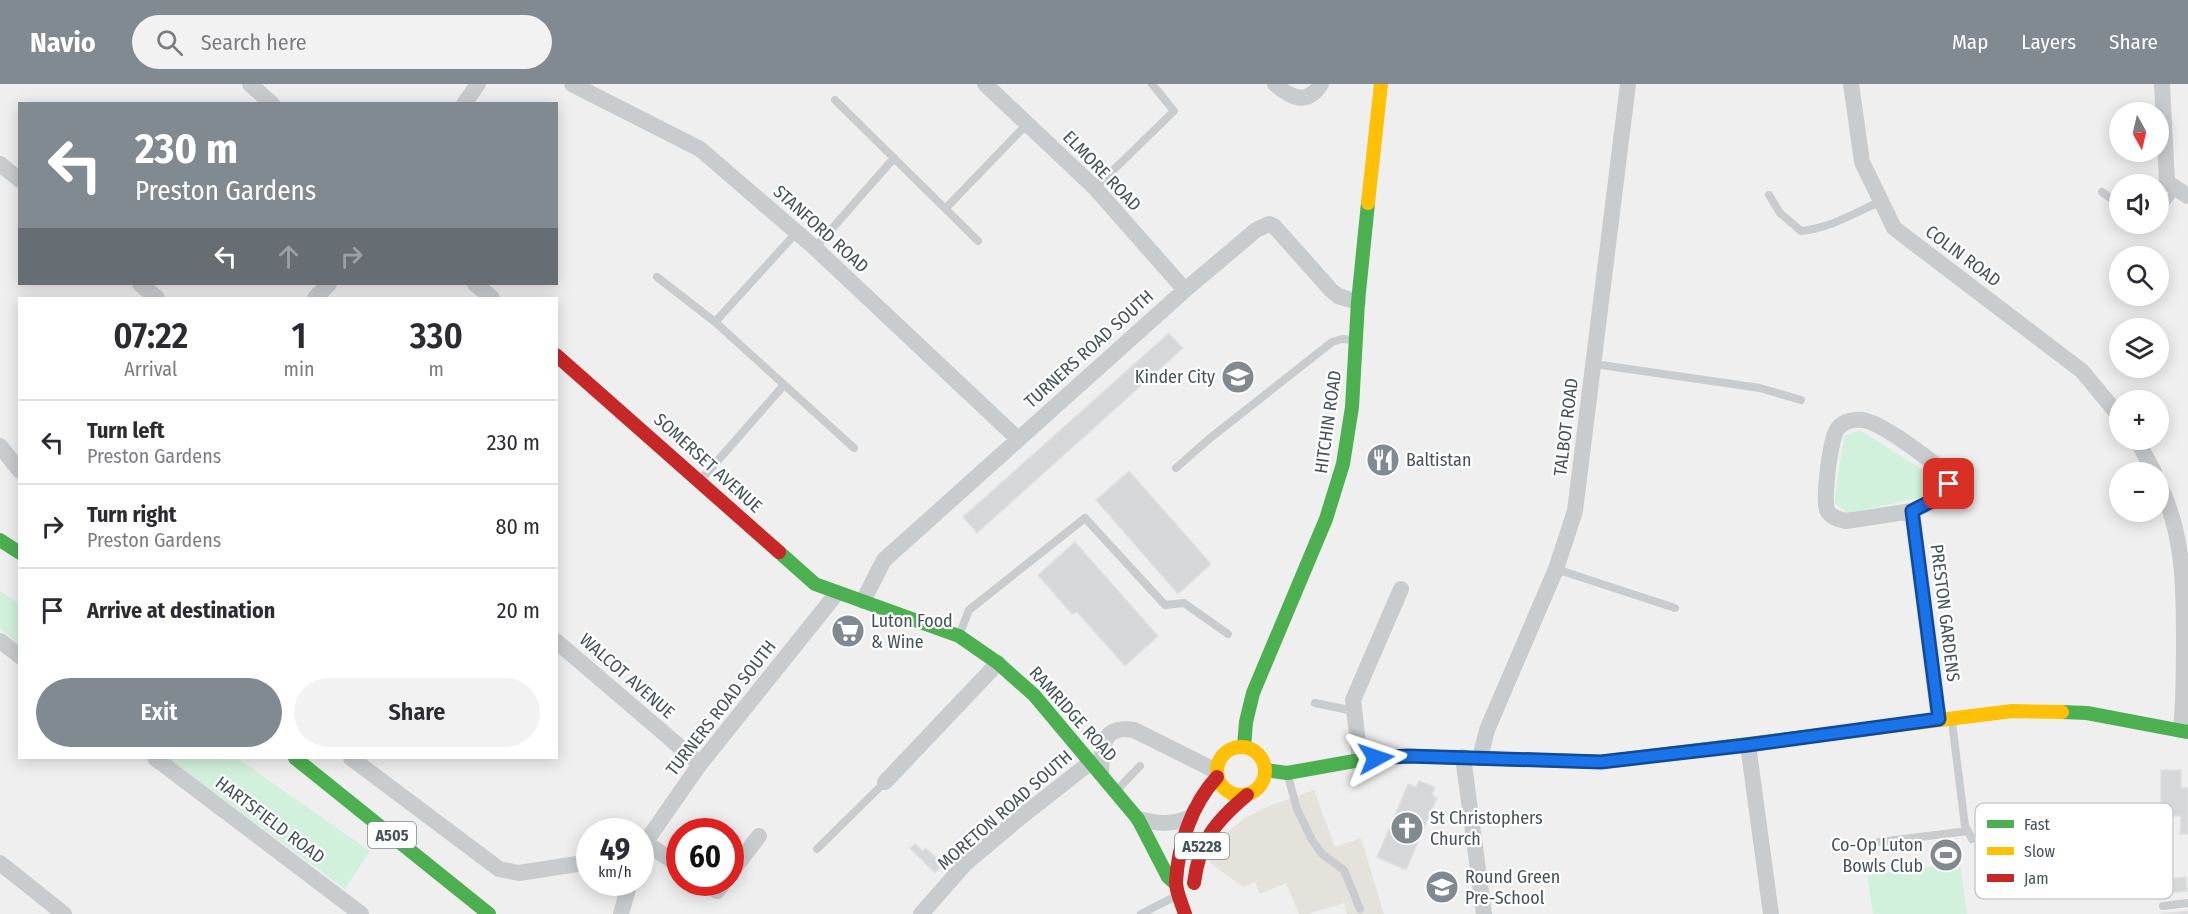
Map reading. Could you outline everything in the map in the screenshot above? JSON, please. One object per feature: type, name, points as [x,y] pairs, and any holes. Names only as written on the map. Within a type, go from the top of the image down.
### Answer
[{"type":"main road","name":"HITCHIN ROAD","points":[[1244,747],[1246,722],[1253,693],[1326,519],[1339,481],[1352,407],[1358,302],[1381,84]]},
{"type":"main road","name":"SOMERSET AVENUE","points":[[558,357],[815,584],[837,593]]},
{"type":"main road","points":[[0,540],[18,552]]},
{"type":"main road","name":"RAMRIDGE ROAD","points":[[837,593],[959,636],[998,663],[1034,695],[1116,791],[1138,819],[1168,877],[1180,890]]},
{"type":"main road","points":[[1265,770],[1287,773],[1360,760],[1408,756],[1601,762],[2012,711],[2087,713],[2185,731]]},
{"type":"main road","points":[[1244,747],[1260,756],[1265,770],[1259,787],[1247,795],[1235,795],[1221,786],[1217,774],[1218,763],[1224,753],[1233,748],[1244,747]]},
{"type":"main road","name":"A505","points":[[296,759],[489,914]]},
{"type":"main road","name":"A5228","points":[[1185,914],[1180,890],[1183,840],[1191,817],[1217,774]]},
{"type":"main road","name":"A5228","points":[[1197,914],[1194,891],[1195,864],[1201,848],[1224,814],[1247,795]]},
{"type":"street","points":[[250,84],[270,102]]},
{"type":"street","points":[[465,102],[478,84]]},
{"type":"street","name":"STANFORD ROAD","points":[[572,84],[700,149],[815,248],[1018,439]]},
{"type":"street","name":"ELMORE ROAD","points":[[985,84],[1095,188],[1185,290]]},
{"type":"street","points":[[1275,84],[1286,94],[1302,98],[1310,96],[1321,84]]},
{"type":"street","name":"TALBOT ROAD","points":[[1480,758],[1487,729],[1556,569],[1575,511],[1628,84]]},
{"type":"street","name":"COLIN ROAD","points":[[1851,84],[1862,162],[1894,228],[2082,371],[2109,404]]},
{"type":"street","points":[[2162,84],[2167,182],[2182,192]]},
{"type":"street","points":[[0,164],[18,178]]},
{"type":"street","name":"TURNERS ROAD SOUTH","points":[[863,601],[884,560],[1185,290],[1256,230],[1269,224],[1280,230],[1338,297],[1358,302]]},
{"type":"street","points":[[141,285],[156,297]]},
{"type":"street","points":[[316,297],[328,285]]},
{"type":"street","points":[[476,285],[491,297]]},
{"type":"street","points":[[1855,420],[1876,424],[1946,472],[1949,484],[1943,495],[1912,511],[1846,521],[1836,519],[1828,513],[1825,502],[1832,439],[1839,426],[1855,420]]},
{"type":"street","points":[[0,446],[18,468]]},
{"type":"street","points":[[2169,507],[2184,541],[2185,731]]},
{"type":"street","name":"PRESTON GARDENS","points":[[1912,511],[1946,719]]},
{"type":"street","points":[[1360,760],[1353,700],[1401,589]]},
{"type":"street","name":"TURNERS ROAD SOUTH","points":[[654,830],[700,764],[837,593]]},
{"type":"street","points":[[0,640],[18,654]]},
{"type":"street","name":"WALCOT AVENUE","points":[[558,642],[700,764]]},
{"type":"street","points":[[885,782],[998,663]]},
{"type":"street","points":[[1096,768],[1104,742],[1112,731],[1122,728],[1134,730],[1217,774]]},
{"type":"street","points":[[1748,745],[1771,914]]},
{"type":"street","points":[[1463,757],[1484,914]]},
{"type":"street","name":"HARTSFIELD ROAD","points":[[156,759],[362,914]]},
{"type":"street","points":[[352,759],[499,869],[519,873],[576,864]]},
{"type":"street","name":"MORETON ROAD SOUTH","points":[[921,914],[965,864],[1017,820],[1096,768]]},
{"type":"street","points":[[1138,819],[1166,825],[1191,817]]},
{"type":"street","points":[[744,856],[759,836]]},
{"type":"street","points":[[0,863],[64,914]]},
{"type":"street","points":[[621,914],[626,896]]},
{"type":"lane","points":[[1095,188],[1174,111],[1152,84]]},
{"type":"lane","points":[[835,100],[978,241]]},
{"type":"lane","points":[[946,208],[1027,124]]},
{"type":"lane","points":[[815,248],[894,158]]},
{"type":"lane","points":[[2102,192],[2109,197]]},
{"type":"lane","points":[[2169,204],[2182,192]]},
{"type":"lane","points":[[1769,195],[1780,213],[1801,231],[1829,224],[1881,201]]},
{"type":"lane","points":[[715,322],[797,232]]},
{"type":"lane","points":[[657,278],[715,322],[854,448]]},
{"type":"lane","points":[[1176,468],[1209,439],[1332,342],[1341,339],[1355,340]]},
{"type":"lane","points":[[1594,364],[1760,388],[1801,400]]},
{"type":"lane","points":[[699,482],[784,385]]},
{"type":"lane","points":[[959,636],[969,610],[1085,518],[1165,605],[1184,603],[1228,634]]},
{"type":"lane","points":[[1556,569],[1675,608]]},
{"type":"lane","points":[[1315,703],[1355,712]]},
{"type":"lane","points":[[1879,842],[1970,835],[1965,826],[1946,719]]},
{"type":"lane","points":[[1116,791],[1140,766]]},
{"type":"lane","points":[[1287,773],[1297,809],[1312,840],[1322,854],[1344,870],[1360,909]]},
{"type":"lane","points":[[817,849],[885,782]]},
{"type":"lane","points":[[1141,914],[1180,890]]},
{"type":"lane","points":[[2163,906],[2188,903]]},
{"type":"shaded area","points":[[1314,790],[1335,847],[1361,838],[1384,914],[1347,914],[1344,903],[1308,914],[1299,914],[1286,883],[1260,894],[1255,882],[1243,887],[1209,862],[1223,836],[1243,819],[1264,808]]},
{"type":"green space","points":[[1860,430],[1934,477],[1929,496],[1848,513],[1834,503],[1844,436]]},
{"type":"green space","points":[[0,591],[18,603],[18,643],[0,629]]},
{"type":"green space","points":[[169,759],[238,759],[370,851],[345,889]]},
{"type":"green space","points":[[1960,863],[1967,914],[1873,914],[1867,875]]},
{"type":"building","points":[[1169,333],[1183,348],[977,533],[963,517]]},
{"type":"building","points":[[1129,471],[1211,564],[1178,594],[1096,500]]},
{"type":"building","points":[[1075,542],[1158,636],[1125,666],[1077,612],[1072,614],[1038,575]]},
{"type":"building","points":[[2161,770],[2181,770],[2181,788],[2188,788],[2188,834],[2180,834],[2181,816],[2173,816],[2173,803],[2161,803]]},
{"type":"building","name":"St Christophers Church","points":[[1419,781],[1435,787],[1432,795],[1437,798],[1406,870],[1377,857],[1408,784],[1416,787]]},
{"type":"building","points":[[915,844],[923,851],[926,848],[943,864],[935,873],[910,848]]},
{"type":"building","points":[[2186,877],[2187,891],[2173,893],[2173,878]]},
{"type":"building","points":[[2188,911],[2188,914],[2160,914]]},
{"type":"traffic: fast","points":[[1244,747],[1246,722],[1253,693],[1326,519],[1343,464],[1352,407],[1358,302],[1368,203]]},
{"type":"traffic: fast","points":[[0,540],[18,552]]},
{"type":"traffic: fast","points":[[779,552],[815,584],[959,636],[998,663],[1034,695],[1138,819],[1168,877],[1176,884]]},
{"type":"traffic: fast","points":[[2062,712],[2087,713],[2188,732]]},
{"type":"traffic: fast","points":[[1265,770],[1287,773],[1360,760],[1408,756],[1601,762],[1820,735]]},
{"type":"traffic: fast","points":[[296,759],[489,914]]},
{"type":"traffic: slow","points":[[1368,203],[1381,84]]},
{"type":"traffic: slow","points":[[1820,735],[2012,711],[2062,712]]},
{"type":"traffic: slow","points":[[1241,747],[1258,754],[1265,771],[1258,788],[1241,795],[1224,788],[1217,771],[1224,754],[1241,747]]},
{"type":"traffic: jam","points":[[558,357],[779,552]]},
{"type":"traffic: jam","points":[[1185,914],[1176,886],[1183,840],[1200,800],[1217,777]]},
{"type":"traffic: jam","points":[[1194,883],[1200,855],[1211,833],[1226,814],[1247,795]]},
{"type":"place","name":"Kinder City","points":[[1238,377]]},
{"type":"place","name":"Baltistan","points":[[1383,460]]},
{"type":"place","name":"Luton Food & Wine","points":[[848,631]]},
{"type":"place","name":"St Christophers Church","points":[[1407,828]]},
{"type":"place","name":"Co-Op Luton Bowls Club","points":[[1946,855]]},
{"type":"place","name":"Round Green Pre-School","points":[[1442,887]]},
{"type":"route","points":[[1376,758],[1408,756],[1601,762],[1939,719],[1912,511],[1943,495],[1949,484]]}]
